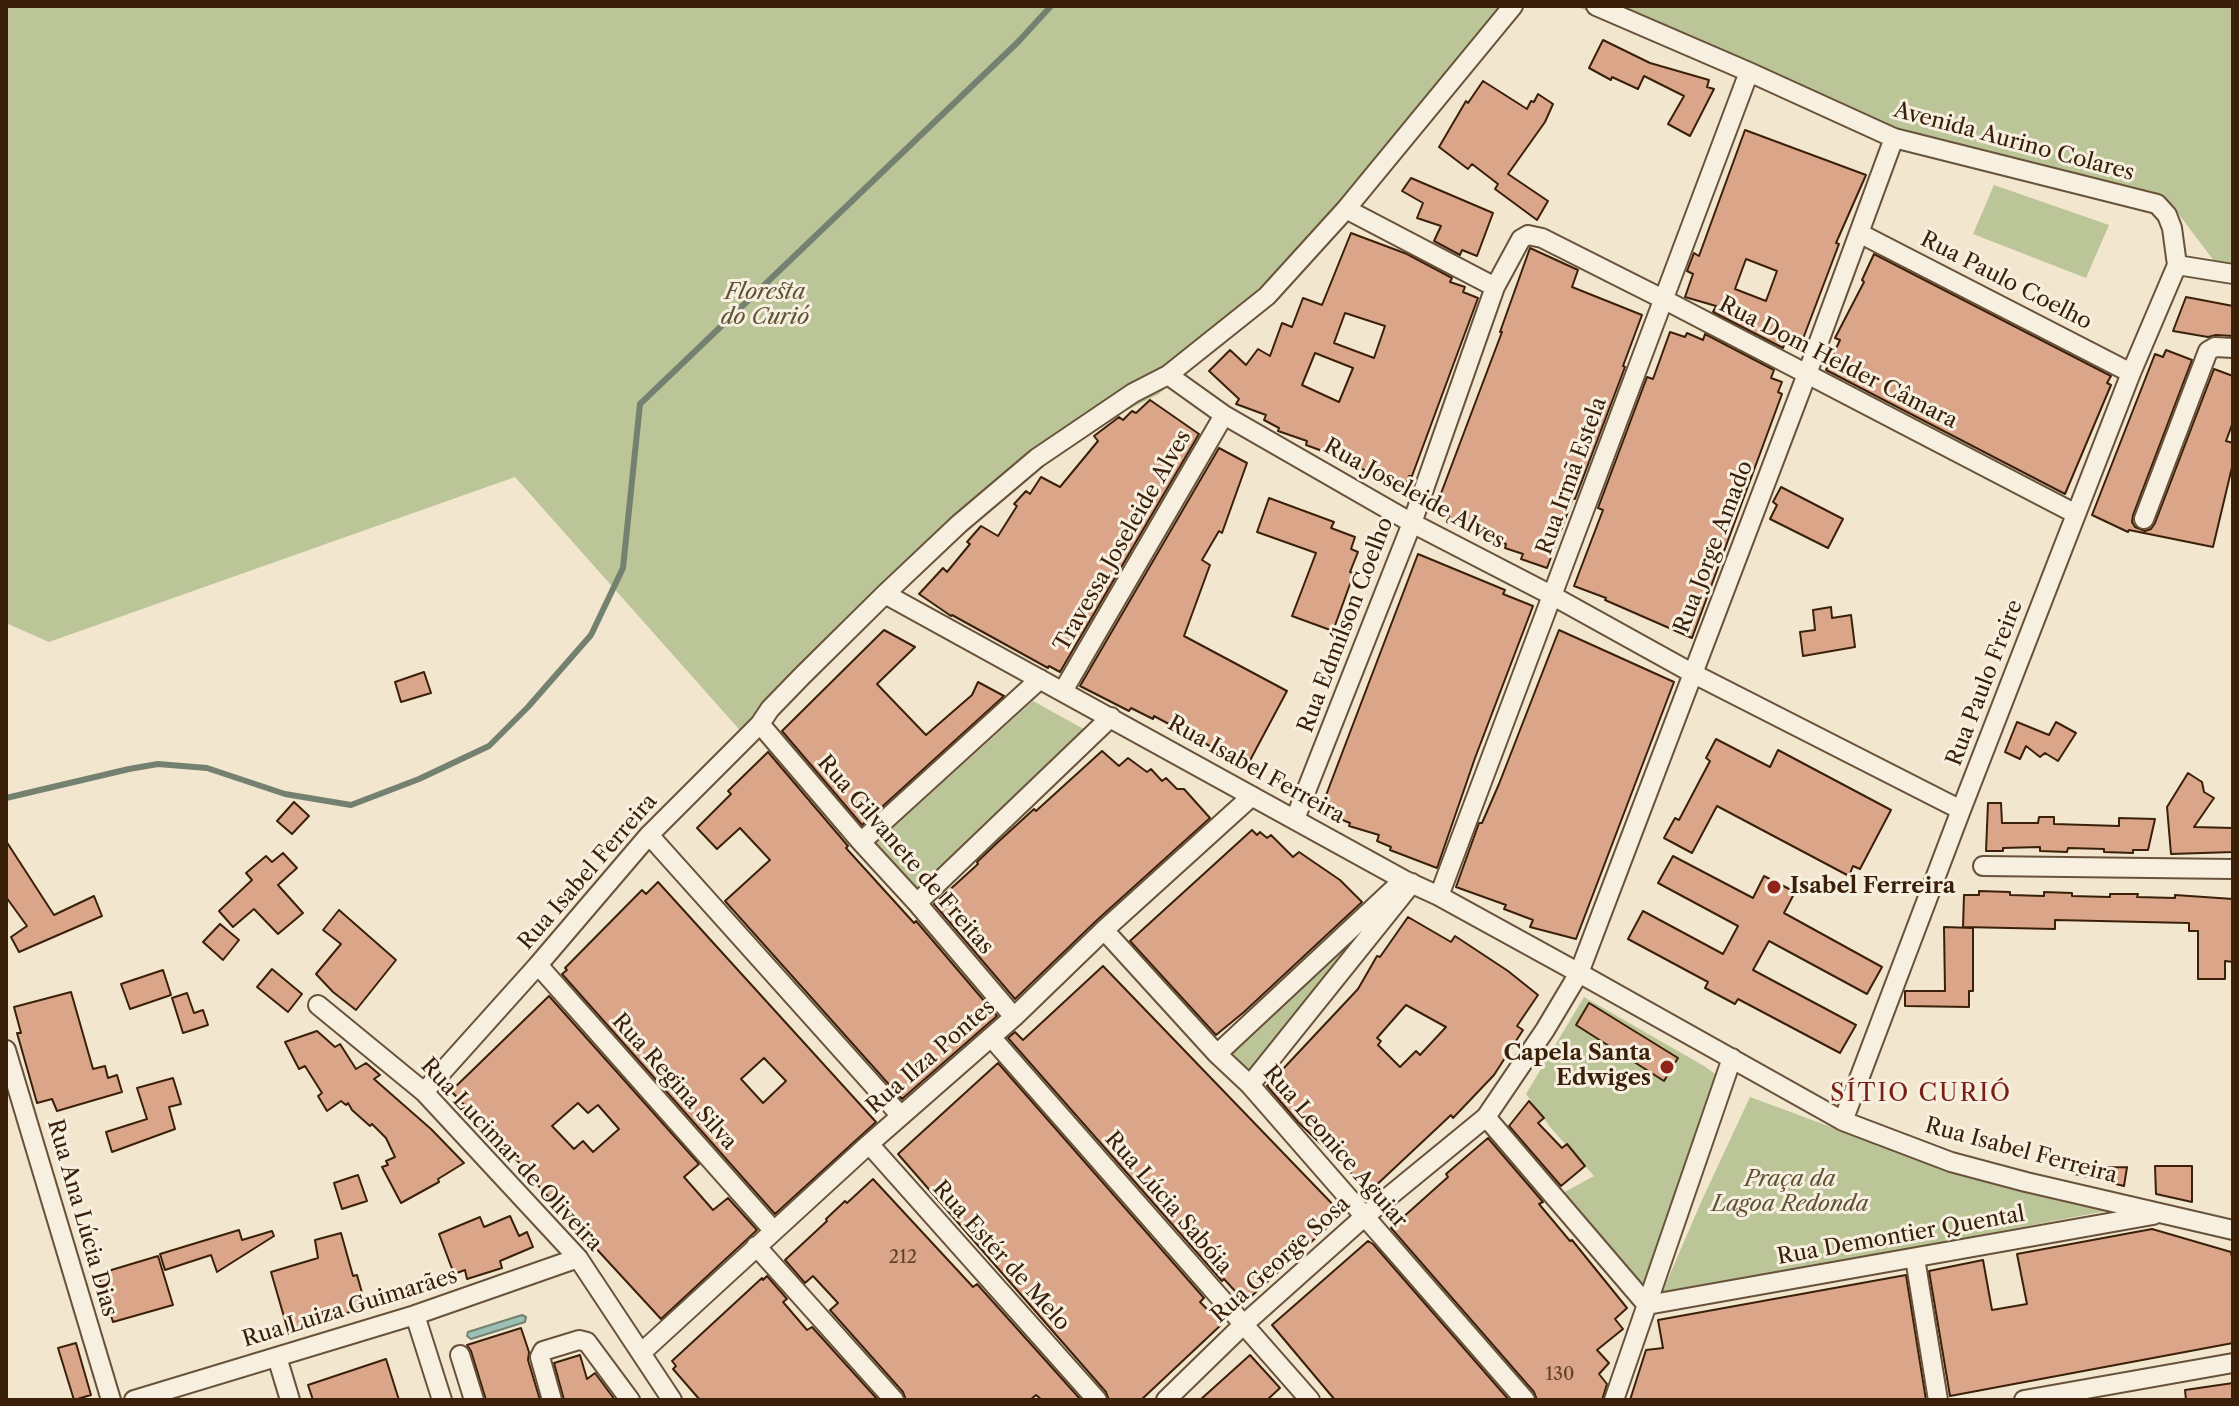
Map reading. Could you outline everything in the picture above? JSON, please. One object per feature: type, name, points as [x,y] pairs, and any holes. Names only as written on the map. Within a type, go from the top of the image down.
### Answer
[{"type":"street","points":[[885,594],[959,524],[1037,458],[1133,393],[1168,375],[1267,296],[1346,209],[1513,6]]},
{"type":"street","name":"Avenida Aurino Colares","points":[[1596,6],[1894,138],[2157,204],[2167,215],[2172,228],[2177,265]]},
{"type":"street","name":"Rua Irmã Estela","points":[[1439,896],[1749,72]]},
{"type":"street","name":"Rua Jorge Amado","points":[[1579,973],[1894,138]]},
{"type":"street","points":[[1346,209],[1495,287]]},
{"type":"street","name":"Rua Paulo Coelho","points":[[1859,233],[2131,373]]},
{"type":"street","name":"Rua Edmílson Coelho","points":[[1295,819],[1412,523],[1495,287],[1521,239],[1528,235],[1542,238],[1577,257]]},
{"type":"street","name":"Rua Dom Helder Câmara","points":[[1577,257],[2076,514]]},
{"type":"street","points":[[2177,265],[2233,274]]},
{"type":"street","name":"Rua Paulo Freire","points":[[1843,1121],[2131,373],[2177,265]]},
{"type":"street","points":[[2144,519],[2208,351],[2215,347],[2233,348]]},
{"type":"street","name":"Rua Joseleide Alves","points":[[1168,375],[1224,415],[1412,523],[1692,673],[1961,810]]},
{"type":"street","name":"Travessa Joseleide Alves","points":[[1063,691],[1224,415]]},
{"type":"street","name":"Rua Isabel Ferreira","points":[[424,1092],[649,835],[885,594],[1579,973],[1843,1121],[1951,1162],[2233,1230]]},
{"type":"street","points":[[861,842],[1040,679]]},
{"type":"street","points":[[917,903],[1111,717]]},
{"type":"street","name":"Rua Gilvanete de Freitas","points":[[760,724],[1014,1017]]},
{"type":"street","name":"Rua Ilza Pontes","points":[[641,1353],[773,1230],[1014,1017],[1104,930],[1252,796]]},
{"type":"street","points":[[649,835],[901,1116]]},
{"type":"street","points":[[1983,866],[2233,869]]},
{"type":"street","points":[[1217,1054],[1408,881]]},
{"type":"street","points":[[1250,1085],[1408,881]]},
{"type":"street","name":"Rua Leonice Aguiar","points":[[1104,930],[1217,1054],[1250,1085],[1525,1400]]},
{"type":"street","name":"Rua Regina Silva","points":[[538,965],[773,1230]]},
{"type":"street","name":"Rua George Sosa","points":[[1166,1400],[1243,1325],[1364,1217],[1486,1117],[1579,973]]},
{"type":"street","name":"Rua Lucimar de Oliveira","points":[[318,1005],[424,1092],[578,1258],[672,1400]]},
{"type":"street","name":"Rua Lúcia Sabóia","points":[[991,1037],[1310,1400]]},
{"type":"street","name":"Rua Ana Lúcia Dias","points":[[6,1050],[111,1400]]},
{"type":"street","points":[[1614,1400],[1732,1058]]},
{"type":"street","points":[[1486,1117],[1647,1305]]},
{"type":"street","name":"Rua Estér de Melo","points":[[869,1144],[1097,1400]]},
{"type":"street","name":"Rua Demontier Quental","points":[[1647,1305],[2163,1213]]},
{"type":"street","points":[[756,1246],[894,1400]]},
{"type":"street","name":"Rua Luiza Guimarães","points":[[134,1400],[415,1315],[578,1258]]},
{"type":"street","points":[[1915,1258],[1938,1400]]},
{"type":"street","points":[[415,1315],[442,1400]]},
{"type":"street","points":[[552,1400],[540,1357],[543,1351],[579,1340],[587,1342],[630,1400]]},
{"type":"street","points":[[460,1355],[474,1400]]},
{"type":"street","points":[[277,1357],[290,1400]]},
{"type":"street","points":[[2024,1400],[2233,1363]]},
{"type":"green space","name":"Floresta do Curió","points":[[6,6],[1507,6],[1315,246],[1159,394],[1046,452],[745,736],[515,477],[49,642],[6,623]]},
{"type":"green space","points":[[1575,6],[2233,6],[2233,265],[2214,261],[2171,204],[1885,130]]},
{"type":"green space","points":[[1994,185],[2109,225],[2086,278],[1973,234]]},
{"type":"green space","points":[[1033,701],[1091,733],[919,891],[875,844]]},
{"type":"green space","points":[[1381,909],[1251,1072],[1229,1050]]},
{"type":"green space","points":[[1584,997],[1704,1066],[1729,1084],[1645,1294],[1559,1195],[1594,1176],[1550,1127],[1526,1094]]},
{"type":"green space","name":"Praça da Lagoa Redonda","points":[[1750,1097],[1912,1157],[2117,1209],[1661,1295]]},
{"type":"water","points":[[522,1315],[526,1317],[525,1322],[471,1339],[467,1336],[468,1332]]},
{"type":"building","points":[[1603,40],[1650,63],[1709,80],[1707,87],[1714,89],[1690,136],[1668,124],[1684,96],[1644,76],[1638,89],[1589,68]]},
{"type":"building","points":[[1483,81],[1527,109],[1538,94],[1553,104],[1545,122],[1508,174],[1548,201],[1537,220],[1495,189],[1498,184],[1472,164],[1468,169],[1439,147],[1466,101],[1468,103]]},
{"type":"building","points":[[1745,130],[1866,175],[1836,243],[1839,244],[1801,344],[1786,340],[1783,348],[1713,312],[1716,306],[1685,297],[1693,274],[1687,271],[1694,253],[1699,256]],"holes":[[[1746,259],[1777,271],[1766,301],[1735,289]]]},
{"type":"building","points":[[1411,178],[1493,213],[1477,256],[1462,250],[1460,255],[1434,241],[1441,226],[1417,218],[1423,203],[1402,191]]},
{"type":"building","points":[[1351,233],[1407,254],[1452,278],[1450,282],[1465,287],[1463,292],[1478,298],[1412,476],[1406,484],[1394,480],[1392,485],[1376,480],[1378,475],[1348,464],[1350,461],[1278,431],[1279,428],[1264,420],[1266,415],[1236,404],[1239,399],[1209,371],[1230,350],[1246,365],[1258,349],[1270,356],[1282,323],[1292,327],[1303,298],[1322,305]],"holes":[[[1345,313],[1385,326],[1374,358],[1334,343]],[[1315,353],[1353,368],[1339,402],[1302,385]]]},
{"type":"building","points":[[1530,248],[1578,270],[1572,287],[1642,315],[1547,568],[1521,559],[1523,554],[1505,548],[1506,544],[1447,522],[1449,516],[1434,512]]},
{"type":"building","points":[[1874,254],[2111,376],[2107,383],[2111,385],[2065,494],[1826,370],[1840,340],[1835,338],[1864,282],[1862,280]]},
{"type":"building","points":[[2186,297],[2233,306],[2233,336],[2208,337],[2173,331]]},
{"type":"building","points":[[1670,332],[1685,337],[1687,333],[1703,340],[1705,334],[1774,370],[1771,378],[1782,382],[1778,392],[1782,394],[1692,638],[1574,586],[1603,510],[1598,508],[1647,377],[1653,379]]},
{"type":"building","points":[[2166,350],[2192,360],[2132,522],[2135,527],[2145,531],[2155,523],[2214,369],[2233,376],[2233,422],[2226,441],[2233,443],[2233,463],[2213,547],[2128,532],[2092,515],[2155,354],[2163,357]]},
{"type":"building","points":[[1150,400],[1199,434],[1060,672],[951,616],[919,594],[943,568],[947,572],[981,526],[998,536],[1017,506],[1014,504],[1026,491],[1030,494],[1041,477],[1060,487],[1098,441],[1094,436],[1119,417],[1123,420],[1132,411],[1136,413]]},
{"type":"building","points":[[1219,448],[1247,463],[1222,533],[1219,531],[1202,560],[1210,565],[1184,636],[1287,691],[1247,766],[1154,716],[1153,719],[1131,708],[1129,711],[1080,686]]},
{"type":"building","points":[[1781,487],[1843,519],[1828,548],[1770,519],[1777,505],[1773,502]]},
{"type":"building","points":[[1269,498],[1334,522],[1331,528],[1355,537],[1351,549],[1358,552],[1350,572],[1354,573],[1333,631],[1292,616],[1316,553],[1257,532]]},
{"type":"building","points":[[1418,554],[1505,590],[1503,594],[1533,606],[1437,868],[1390,850],[1391,847],[1377,841],[1379,835],[1349,826],[1350,823],[1320,811]]},
{"type":"building","points":[[1831,607],[1832,618],[1851,615],[1855,647],[1803,656],[1800,632],[1815,630],[1813,610]]},
{"type":"building","points":[[884,630],[915,647],[877,684],[926,735],[972,695],[978,682],[1004,696],[862,825],[782,731]]},
{"type":"building","points":[[1559,630],[1674,682],[1576,939],[1530,927],[1533,920],[1504,909],[1506,905],[1456,887],[1479,823],[1482,823],[1499,784]]},
{"type":"building","points":[[424,672],[431,693],[401,702],[395,682]]},
{"type":"building","points":[[2017,722],[2049,735],[2056,722],[2076,733],[2058,761],[2045,753],[2040,757],[2026,746],[2020,759],[2005,752]]},
{"type":"building","points":[[1716,739],[1770,767],[1778,750],[1891,810],[1860,869],[1853,866],[1849,876],[1717,806],[1692,853],[1664,838],[1675,818],[1679,820],[1710,761],[1706,758]]},
{"type":"building","points":[[1102,751],[1119,766],[1128,758],[1147,772],[1151,769],[1162,781],[1166,778],[1177,789],[1184,789],[1210,818],[1015,999],[934,904],[1034,809],[1036,811]]},
{"type":"building","points":[[768,752],[848,846],[846,848],[914,923],[916,921],[997,1016],[902,1099],[725,901],[770,860],[740,828],[717,849],[697,828],[731,794],[728,791]]},
{"type":"building","points":[[2188,773],[2202,782],[2204,792],[2214,798],[2194,827],[2233,828],[2233,852],[2171,854],[2167,807]]},
{"type":"building","points":[[294,802],[309,816],[292,834],[277,821]]},
{"type":"building","points":[[1988,803],[2001,803],[2002,823],[2038,823],[2039,817],[2054,817],[2054,824],[2119,826],[2119,818],[2155,819],[2148,850],[2133,850],[2133,853],[2068,848],[2067,852],[2040,851],[2040,847],[1986,851]]},
{"type":"building","points":[[1252,830],[1267,838],[1271,835],[1293,857],[1299,852],[1340,880],[1362,902],[1216,1035],[1130,941]]},
{"type":"building","points":[[6,841],[54,915],[94,896],[102,916],[19,952],[11,937],[27,926],[6,897]]},
{"type":"building","points":[[283,853],[297,868],[278,885],[303,913],[278,934],[254,909],[233,927],[219,911],[252,880],[246,873],[266,856],[272,862]]},
{"type":"building","points":[[1673,856],[1753,898],[1764,876],[1795,892],[1784,913],[1882,967],[1867,994],[1769,941],[1753,970],[1856,1025],[1840,1053],[1738,999],[1735,1004],[1705,988],[1708,982],[1628,939],[1643,911],[1723,954],[1738,926],[1658,883]]},
{"type":"building","points":[[658,882],[876,1122],[775,1214],[562,974],[642,890],[646,894]],"holes":[[[764,1058],[786,1081],[763,1103],[741,1079]]]},
{"type":"building","points":[[1979,891],[2010,892],[2010,895],[2044,896],[2044,892],[2072,893],[2072,896],[2138,894],[2137,897],[2175,898],[2175,895],[2233,899],[2233,962],[2225,961],[2225,979],[2198,979],[2198,931],[2189,931],[2189,923],[2055,920],[2055,929],[1963,927],[1964,895],[1979,895]]},
{"type":"building","points":[[339,910],[396,960],[356,1010],[316,974],[341,944],[323,930]]},
{"type":"building","points":[[1408,917],[1451,942],[1455,936],[1538,995],[1517,1026],[1523,1030],[1494,1075],[1453,1118],[1451,1115],[1370,1191],[1298,1122],[1267,1086],[1358,989],[1377,956],[1380,957]],"holes":[[[1406,1005],[1446,1027],[1420,1055],[1416,1051],[1400,1067],[1378,1045],[1381,1041],[1377,1038]]]},
{"type":"building","points":[[220,924],[239,940],[223,960],[203,942]]},
{"type":"building","points":[[1944,927],[1973,928],[1973,991],[1969,991],[1969,1007],[1905,1006],[1905,991],[1945,991]]},
{"type":"building","points":[[1103,966],[1342,1214],[1245,1302],[1224,1279],[1222,1281],[1008,1038],[1015,1032],[1023,1040]]},
{"type":"building","points":[[272,969],[302,994],[288,1012],[257,987]]},
{"type":"building","points":[[163,970],[171,995],[130,1009],[121,984]]},
{"type":"building","points":[[71,992],[93,1069],[105,1066],[108,1078],[117,1075],[122,1092],[57,1111],[52,1099],[37,1103],[17,1033],[21,1033],[14,1007]]},
{"type":"building","points":[[187,993],[194,1013],[203,1010],[208,1025],[183,1033],[172,998]]},
{"type":"building","points":[[549,996],[699,1164],[684,1177],[713,1210],[728,1198],[757,1230],[661,1319],[568,1218],[559,1203],[556,1205],[451,1091]],"holes":[[[578,1103],[588,1113],[598,1105],[619,1129],[593,1152],[583,1141],[574,1149],[552,1126]]]},
{"type":"building","points":[[1589,1003],[1678,1058],[1664,1081],[1576,1025]]},
{"type":"building","points":[[317,1031],[335,1047],[340,1044],[356,1069],[366,1063],[380,1075],[374,1079],[464,1163],[438,1179],[439,1182],[401,1203],[382,1167],[395,1157],[386,1138],[352,1110],[348,1103],[346,1105],[341,1101],[327,1111],[318,1096],[322,1093],[305,1066],[299,1069],[285,1042]]},
{"type":"building","points":[[998,1063],[1204,1298],[1200,1302],[1222,1324],[1141,1400],[1109,1400],[1106,1392],[898,1154]]},
{"type":"building","points":[[173,1078],[181,1104],[169,1107],[175,1129],[112,1152],[106,1132],[147,1119],[137,1088]]},
{"type":"building","points":[[1529,1101],[1544,1118],[1538,1123],[1562,1148],[1567,1144],[1585,1166],[1561,1186],[1509,1126]]},
{"type":"building","points":[[1488,1138],[1627,1308],[1615,1319],[1623,1329],[1597,1350],[1609,1363],[1599,1374],[1607,1384],[1602,1400],[1537,1400],[1534,1392],[1391,1228]]},
{"type":"building","points":[[2155,1166],[2192,1166],[2192,1202],[2156,1194]]},
{"type":"building","points":[[2127,1167],[2124,1186],[2075,1174],[2075,1168]]},
{"type":"building","points":[[358,1175],[367,1201],[342,1209],[334,1183]]},
{"type":"building","points":[[873,1179],[973,1287],[977,1284],[1081,1400],[1042,1400],[1036,1395],[1030,1400],[906,1400],[903,1392],[830,1310],[838,1303],[813,1276],[805,1283],[785,1260],[845,1201],[847,1203]]},
{"type":"building","points":[[510,1216],[519,1236],[527,1232],[533,1247],[500,1261],[502,1268],[467,1279],[465,1270],[454,1274],[439,1234],[480,1217],[484,1227]]},
{"type":"building","points":[[2152,1229],[2231,1252],[2233,1343],[1950,1396],[1929,1271],[1983,1260],[1992,1310],[2027,1304],[2017,1254]]},
{"type":"building","points":[[239,1230],[242,1240],[272,1231],[274,1236],[217,1272],[211,1255],[165,1270],[160,1254]]},
{"type":"building","points":[[341,1233],[366,1307],[289,1334],[271,1272],[318,1258],[315,1240]]},
{"type":"building","points":[[1368,1241],[1509,1400],[1335,1400],[1272,1325]]},
{"type":"building","points":[[158,1256],[173,1305],[113,1322],[98,1274]]},
{"type":"building","points":[[1906,1275],[1926,1400],[1630,1400],[1646,1350],[1663,1348],[1658,1320]]},
{"type":"building","points":[[767,1276],[787,1299],[783,1302],[807,1330],[812,1327],[878,1400],[700,1400],[673,1369],[676,1366],[672,1361]]},
{"type":"building","points":[[521,1328],[540,1400],[486,1400],[467,1345]]},
{"type":"building","points":[[76,1343],[91,1395],[74,1400],[58,1348]]},
{"type":"building","points":[[580,1355],[587,1379],[595,1373],[615,1400],[564,1400],[554,1363]]},
{"type":"building","points":[[1250,1355],[1280,1388],[1267,1400],[1200,1400]]},
{"type":"building","points":[[386,1359],[399,1400],[313,1400],[308,1385]]},
{"type":"building","points":[[2233,1383],[2233,1400],[2186,1400],[2185,1390]]},
{"type":"waterway","points":[[6,798],[158,764],[207,768],[285,794],[351,805],[419,779],[489,746],[591,635],[623,568],[640,404],[1018,42],[1051,6]]},
{"type":"place","name":"Isabel Ferreira","points":[[1774,887]]},
{"type":"place","name":"Capela Santa Edwiges","points":[[1667,1067]]},
{"type":"district","name":"SÍTIO CURIÓ","points":[[1921,1094]]}]
